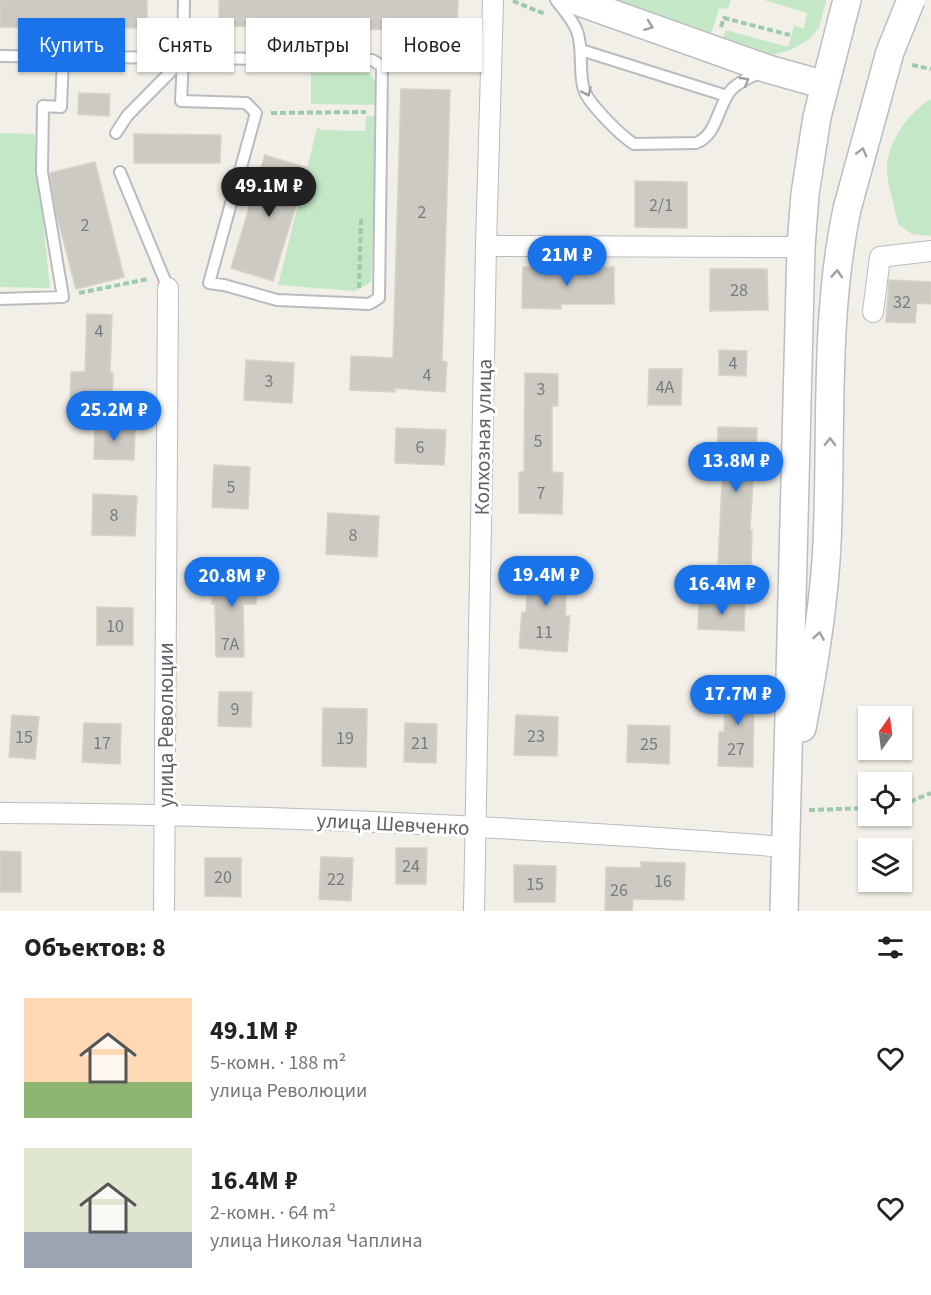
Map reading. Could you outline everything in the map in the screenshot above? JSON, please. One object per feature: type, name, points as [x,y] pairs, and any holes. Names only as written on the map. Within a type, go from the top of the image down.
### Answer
[{"type":"street","name":"Колхозная улица","points":[[474,911],[486,246],[494,0]]},
{"type":"street","points":[[574,0],[768,69],[825,85]]},
{"type":"street","points":[[784,911],[801,247],[811,154],[825,85],[847,0]]},
{"type":"street","points":[[788,804],[822,616],[827,545],[832,332],[837,265],[847,209],[890,52],[911,0]]},
{"type":"street","points":[[486,246],[801,247]]},
{"type":"street","points":[[873,312],[880,257],[931,251]]},
{"type":"street","name":"улица Революции","points":[[164,911],[166,282]]},
{"type":"street","name":"улица Шевченко","points":[[0,813],[166,814],[617,834],[786,847]]},
{"type":"lane","points":[[184,0],[184,18]]},
{"type":"lane","points":[[556,0],[576,27],[581,50],[584,90],[590,100],[626,139],[634,144],[696,143],[704,140],[733,88],[768,69]]},
{"type":"lane","points":[[581,50],[727,96]]},
{"type":"lane","points":[[0,57],[18,57]]},
{"type":"lane","points":[[182,72],[181,101],[246,103],[256,113],[209,283],[278,300],[369,304],[379,298],[382,66],[372,60],[234,59]]},
{"type":"lane","points":[[0,299],[63,297],[42,172],[43,106],[61,107],[62,72]]},
{"type":"lane","points":[[116,133],[127,116],[170,72]]},
{"type":"lane","points":[[120,171],[166,282]]},
{"type":"path","points":[[724,18],[789,35]]},
{"type":"path","points":[[920,67],[931,69]]},
{"type":"path","points":[[256,113],[381,112]]},
{"type":"path","points":[[63,297],[166,282]]},
{"type":"path","points":[[912,801],[931,793]]},
{"type":"path","points":[[788,804],[858,808]]},
{"type":"green space","points":[[600,0],[731,0],[728,8],[719,9],[710,37]]},
{"type":"green space","points":[[764,0],[826,0],[819,28],[808,40],[791,50],[769,56],[722,41],[726,30],[788,47],[794,26],[804,28],[807,13]]},
{"type":"green space","points":[[311,73],[369,73],[377,83],[377,105],[311,104]]},
{"type":"green space","points":[[931,99],[931,236],[912,234],[898,224],[889,186],[887,162],[894,141],[906,121]]},
{"type":"green space","points":[[366,116],[378,116],[371,282],[355,291],[278,285],[317,128],[365,131]]},
{"type":"green space","points":[[0,133],[34,134],[50,288],[0,287]]},
{"type":"building","points":[[0,0],[147,0],[147,18],[137,18],[137,28],[125,28],[125,18],[18,18],[18,27],[0,27]]},
{"type":"building","points":[[219,0],[458,0],[457,18],[382,18],[382,29],[370,29],[370,18],[246,18],[246,27],[234,26],[234,18],[219,18]]},
{"type":"building","points":[[401,89],[450,90],[442,361],[447,362],[445,392],[395,388],[395,392],[350,390],[351,356],[393,358]]},
{"type":"building","points":[[79,93],[110,94],[109,116],[78,114]]},
{"type":"building","points":[[134,134],[221,135],[220,163],[134,163]]},
{"type":"building","points":[[265,155],[307,168],[273,281],[231,268]]},
{"type":"building","points":[[95,162],[124,277],[76,289],[56,212],[50,173]]},
{"type":"building","points":[[635,181],[687,182],[687,228],[635,227]]},
{"type":"building","points":[[523,267],[614,267],[614,304],[561,304],[561,309],[522,308]]},
{"type":"building","points":[[710,269],[767,269],[768,310],[710,311]]},
{"type":"building","points":[[889,280],[931,282],[931,304],[917,303],[915,323],[886,322]]},
{"type":"building","points":[[87,314],[112,315],[110,373],[113,373],[112,404],[70,403],[71,372],[85,372]]},
{"type":"building","points":[[719,350],[747,351],[746,376],[719,375]]},
{"type":"building","points":[[246,360],[294,363],[292,403],[244,400]]},
{"type":"building","points":[[649,369],[682,369],[681,405],[648,405]]},
{"type":"building","points":[[525,373],[558,374],[558,406],[552,406],[552,472],[563,473],[562,514],[519,513],[519,472],[524,472]]},
{"type":"building","points":[[95,423],[135,424],[134,460],[94,459]]},
{"type":"building","points":[[718,427],[757,428],[750,530],[752,531],[751,564],[718,563],[723,465],[717,465]]},
{"type":"building","points":[[396,428],[446,430],[444,465],[395,463]]},
{"type":"building","points":[[214,465],[250,467],[248,509],[212,507]]},
{"type":"building","points":[[93,494],[137,496],[135,536],[92,535]]},
{"type":"building","points":[[328,513],[379,516],[377,557],[326,554]]},
{"type":"building","points":[[529,559],[568,561],[565,616],[570,616],[567,652],[519,648],[522,612],[526,613]]},
{"type":"building","points":[[213,568],[257,569],[256,604],[243,604],[244,657],[216,657],[215,604],[212,604]]},
{"type":"building","points":[[699,602],[745,604],[744,631],[698,629]]},
{"type":"building","points":[[97,607],[133,608],[133,645],[97,645]]},
{"type":"building","points":[[726,680],[754,681],[753,767],[718,766],[719,732],[724,732]]},
{"type":"building","points":[[219,692],[252,692],[251,727],[218,726]]},
{"type":"building","points":[[323,708],[367,709],[366,767],[322,766]]},
{"type":"building","points":[[12,715],[39,717],[35,759],[9,757]]},
{"type":"building","points":[[516,715],[558,717],[557,756],[514,755]]},
{"type":"building","points":[[84,723],[121,724],[120,764],[82,762]]},
{"type":"building","points":[[405,723],[437,724],[436,763],[404,762]]},
{"type":"building","points":[[628,725],[670,726],[669,764],[627,762]]},
{"type":"building","points":[[396,848],[427,848],[426,884],[396,884]]},
{"type":"building","points":[[0,851],[21,852],[21,892],[0,892]]},
{"type":"building","points":[[321,857],[353,858],[351,901],[319,899]]},
{"type":"building","points":[[205,858],[241,858],[241,897],[205,896]]},
{"type":"building","points":[[641,862],[685,863],[684,900],[633,899],[632,911],[605,911],[606,867],[641,868]]},
{"type":"building","points":[[514,865],[556,866],[555,902],[514,902]]}]
